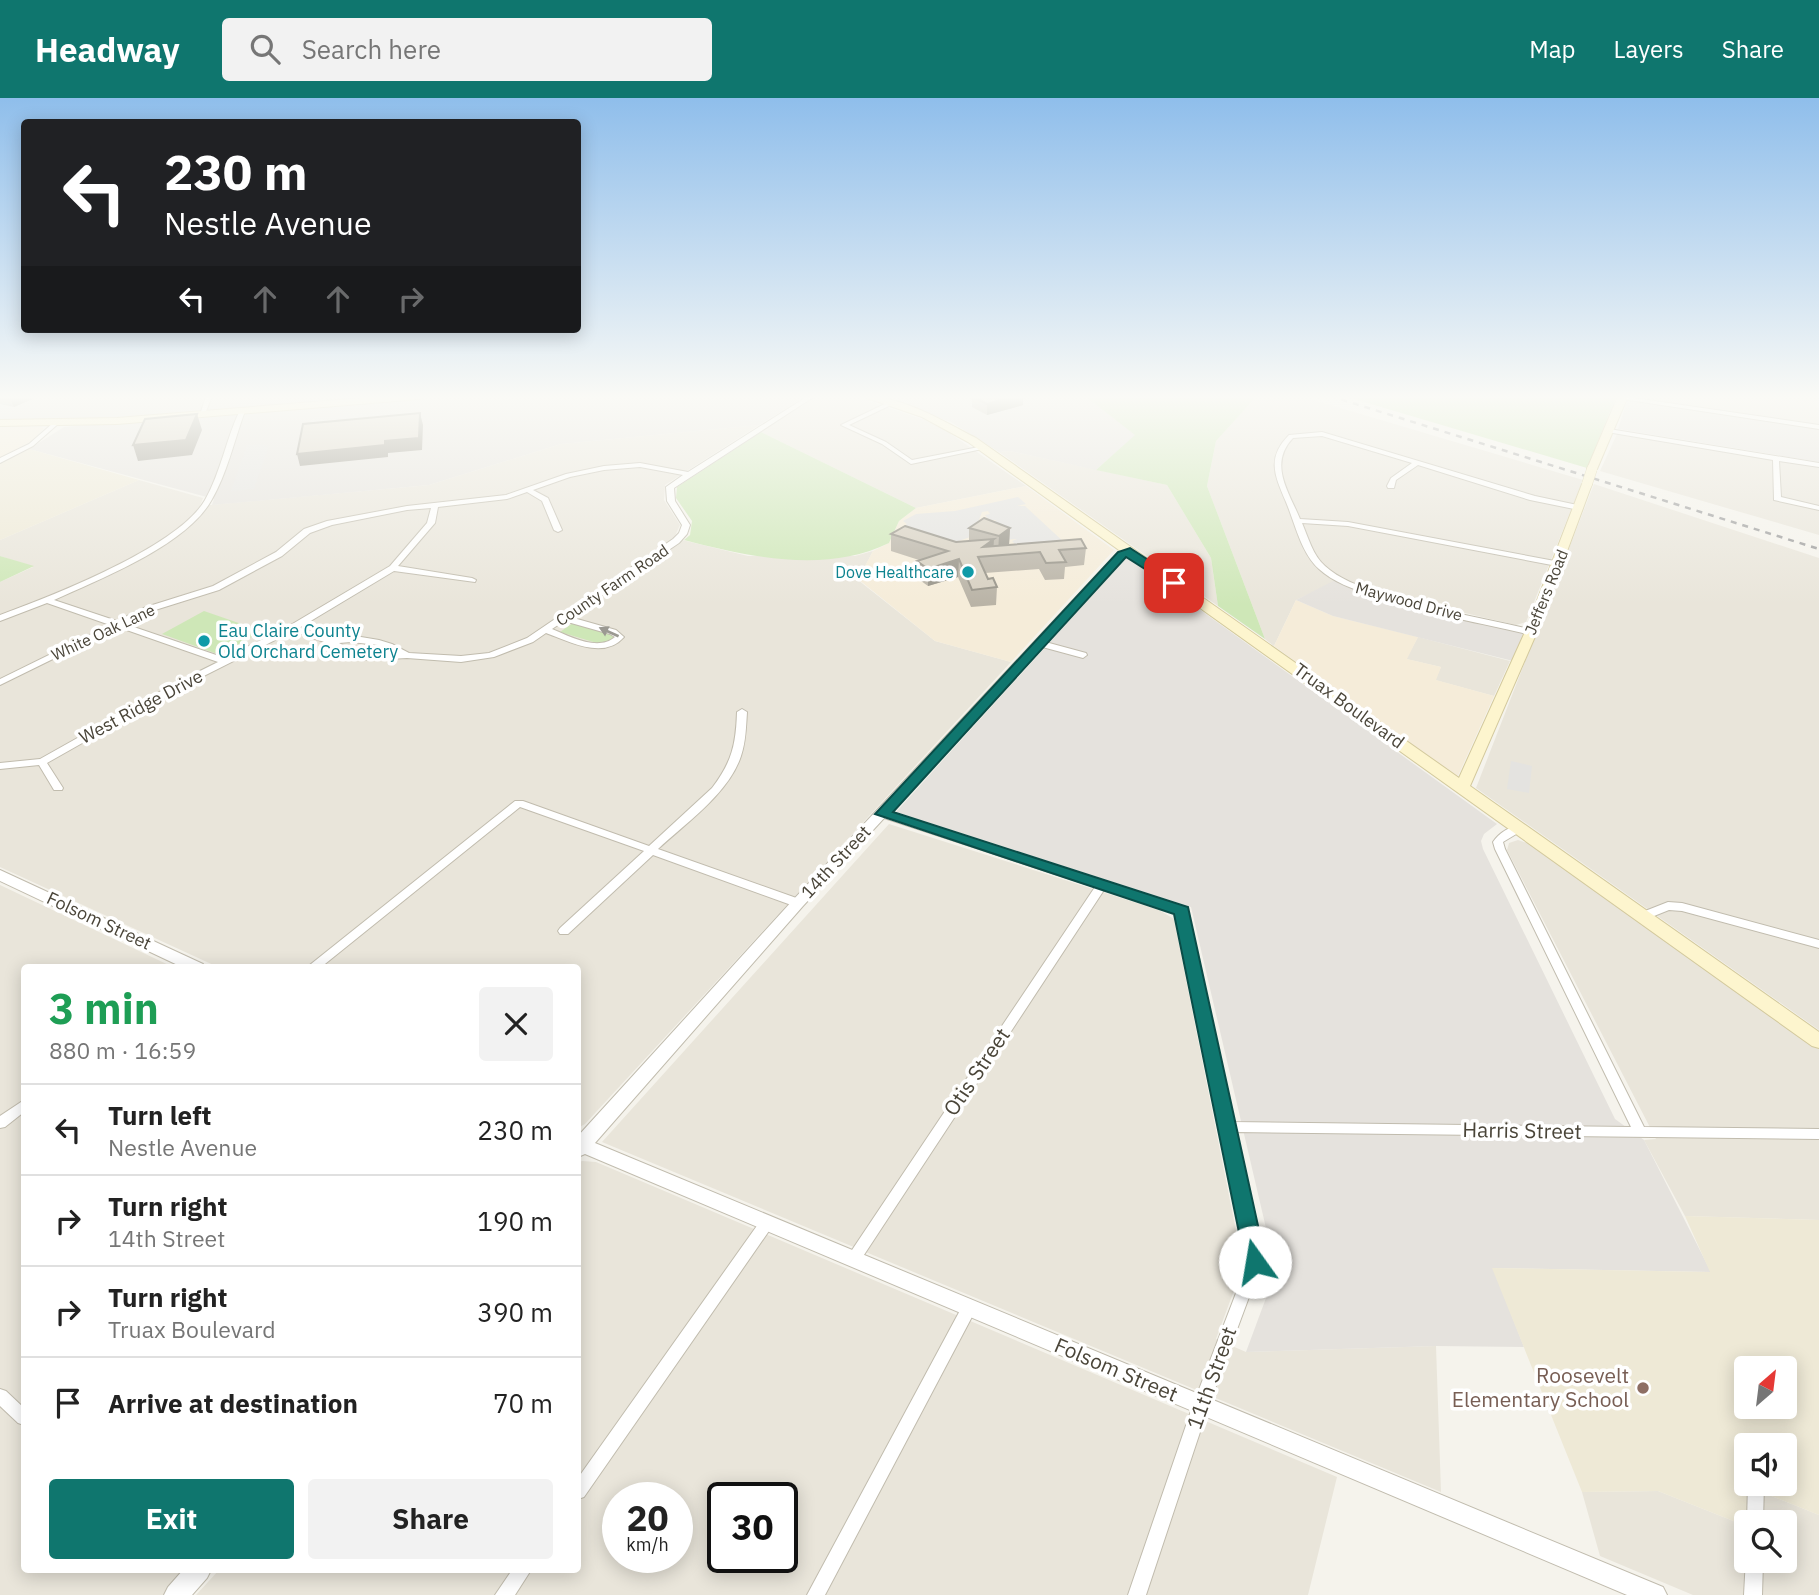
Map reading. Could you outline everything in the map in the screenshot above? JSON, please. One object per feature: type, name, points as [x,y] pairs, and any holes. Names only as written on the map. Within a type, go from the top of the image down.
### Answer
[{"type":"main road","name":"Truax Boulevard","points":[[1009,466],[1819,1041]]},
{"type":"main road","name":"Jeffers Road","points":[[1463,786],[1531,632],[1593,466]]},
{"type":"street","points":[[0,618],[47,600],[157,546],[191,522],[207,502],[221,466]]},
{"type":"street","name":"White Oak Lane","points":[[0,682],[156,606],[216,588],[279,554],[299,536],[317,527],[435,505],[494,499],[530,491],[568,475],[630,466]]},
{"type":"street","name":"White Oak Lane","points":[[644,466],[687,474]]},
{"type":"street","name":"County Farm Road","points":[[292,628],[330,641],[341,649],[361,656],[407,655],[461,659],[491,655],[514,648],[564,618],[683,534],[685,522],[668,492],[670,487],[700,466]]},
{"type":"street","name":"Maywood Drive","points":[[1276,466],[1279,480],[1319,565],[1349,585],[1531,632]]},
{"type":"street","points":[[1391,486],[1392,479],[1413,466]]},
{"type":"street","points":[[1427,466],[1579,508]]},
{"type":"street","points":[[1776,466],[1776,496],[1780,500],[1819,508]]},
{"type":"street","points":[[530,491],[545,500],[558,530]]},
{"type":"street","name":"West Ridge Drive","points":[[0,766],[42,762],[173,688],[292,628],[393,568],[431,523],[435,505]]},
{"type":"street","points":[[1299,521],[1348,524],[1557,564]]},
{"type":"street","name":"14th Street","points":[[581,1144],[1038,643],[1122,554],[1130,552]]},
{"type":"street","points":[[393,568],[472,580]]},
{"type":"street","points":[[47,600],[227,662]]},
{"type":"street","points":[[545,630],[598,646],[613,644],[620,638],[613,632],[564,618]]},
{"type":"street","name":"County Farm Road","points":[[330,641],[368,639],[407,655]]},
{"type":"street","points":[[1038,643],[1083,655]]},
{"type":"street","points":[[564,931],[716,790],[732,769],[741,749],[742,712]]},
{"type":"street","points":[[42,762],[58,788]]},
{"type":"street","points":[[317,964],[519,803],[798,903]]},
{"type":"street","points":[[882,814],[1102,885]]},
{"type":"street","points":[[1520,828],[1502,836],[1498,842],[1500,849],[1640,1132]]},
{"type":"street","name":"Folsom Street","points":[[0,875],[189,964]]},
{"type":"street","name":"11th Street","points":[[1102,885],[1182,911],[1255,1262],[1201,1405],[1137,1595]]},
{"type":"street","name":"Otis Street","points":[[853,1260],[1102,885]]},
{"type":"street","points":[[1644,916],[1668,906],[1682,907],[1819,944]]},
{"type":"street","points":[[0,1123],[21,1107]]},
{"type":"street","name":"Harris Street","points":[[1225,1127],[1819,1134]]},
{"type":"street","name":"Folsom Street","points":[[581,1147],[1654,1595]]},
{"type":"street","points":[[581,1487],[766,1224]]},
{"type":"street","points":[[816,1595],[969,1308]]},
{"type":"street","points":[[0,1396],[21,1415]]},
{"type":"street","points":[[176,1595],[196,1573]]},
{"type":"street","points":[[504,1595],[520,1573]]},
{"type":"street","points":[[1753,1595],[1754,1573]]},
{"type":"shaded area","points":[[0,466],[89,466],[139,480],[0,540]]},
{"type":"shaded area","points":[[91,466],[491,466],[429,485],[212,505],[214,499]]},
{"type":"shaded area","points":[[240,466],[262,466],[254,489],[231,491]]},
{"type":"shaded area","points":[[491,466],[695,466],[665,485],[664,500],[680,525],[674,538],[748,556],[855,556],[873,551],[858,580],[935,641],[1011,662],[581,1126],[581,964],[211,964],[0,867],[0,582],[33,567],[0,556],[0,540],[139,480],[203,498],[200,506],[429,485]]},
{"type":"shaded area","points":[[830,466],[997,466],[1026,486],[916,508]]},
{"type":"shaded area","points":[[1019,466],[1079,466],[1167,485],[1211,558],[1218,606]]},
{"type":"shaded area","points":[[1077,466],[1101,466],[1096,470]]},
{"type":"shaded area","points":[[1211,466],[1535,466],[1583,480],[1526,622],[1516,625],[1490,619],[1374,591],[1342,578],[1296,600],[1274,646],[1265,639],[1207,486]]},
{"type":"shaded area","points":[[1602,466],[1819,467],[1819,535],[1600,471]]},
{"type":"shaded area","points":[[1594,484],[1819,558],[1819,1030],[1476,788]]},
{"type":"shaded area","points":[[1026,486],[1114,550],[1011,662],[935,641],[858,579],[873,551],[889,543],[899,521],[916,508]]},
{"type":"shaded area","points":[[1018,497],[1026,504],[1017,506],[1025,506],[1066,544],[1021,550],[1012,541],[1017,539],[1002,540],[988,524],[997,520],[989,520],[985,515],[990,514],[988,511],[982,512],[973,536],[950,544],[900,529],[907,524],[903,521],[916,514],[955,511]]},
{"type":"shaded area","points":[[1127,557],[1497,824],[1484,834],[1481,841],[1483,849],[1615,1119],[1644,1140],[1711,1272],[1493,1268],[1524,1347],[1436,1346],[1246,1352],[1276,1271],[1191,907],[896,812]]},
{"type":"shaded area","points":[[1337,579],[1377,594],[1531,632],[1517,662],[1333,616],[1296,600]]},
{"type":"shaded area","points":[[1296,600],[1333,616],[1418,637],[1407,659],[1441,667],[1436,680],[1494,696],[1457,778],[1274,646]]},
{"type":"shaded area","points":[[1418,637],[1510,661],[1494,696],[1435,680],[1441,667],[1406,659]]},
{"type":"shaded area","points":[[1511,761],[1532,766],[1529,793],[1507,789]]},
{"type":"shaded area","points":[[889,824],[1159,910],[1174,919],[1243,1266],[1216,1339],[1246,1352],[1436,1346],[1441,1492],[602,1142]]},
{"type":"shaded area","points":[[1518,840],[1533,845],[1819,1049],[1819,1220],[1685,1216],[1644,1140],[1656,1139],[1507,850],[1509,843]]},
{"type":"shaded area","points":[[0,885],[167,964],[21,964],[21,1573],[182,1573],[163,1595],[0,1595]]},
{"type":"shaded area","points":[[582,1161],[596,1162],[1337,1477],[1308,1595],[196,1595],[216,1573],[581,1573]]},
{"type":"shaded area","name":"Roosevelt Elementary School","points":[[1685,1216],[1819,1220],[1819,1515],[1772,1496],[1797,1496],[1797,1433],[1734,1433],[1734,1496],[1754,1496],[1753,1510],[1734,1510],[1734,1521],[1658,1491],[1582,1492],[1492,1268],[1710,1272]]},
{"type":"shaded area","points":[[1658,1491],[1734,1521],[1734,1573],[1797,1573],[1797,1510],[1764,1510],[1764,1496],[1772,1496],[1819,1515],[1819,1595],[1693,1595],[1600,1556],[1582,1492]]},
{"type":"green space","points":[[709,466],[830,466],[916,508],[899,521],[889,543],[840,558],[787,560],[684,540],[690,535],[692,521],[676,498],[677,487]]},
{"type":"green space","points":[[1101,466],[1211,466],[1207,486],[1265,639],[1218,606],[1211,558],[1167,485],[1096,470]]},
{"type":"green space","points":[[0,556],[34,566],[0,582]]},
{"type":"green space","points":[[204,611],[262,631],[220,655],[162,634]]},
{"type":"green space","points":[[573,623],[612,634],[614,640],[600,644],[560,632]]},
{"type":"building","points":[[984,518],[1010,528],[999,536],[969,528]]},
{"type":"building","points":[[905,526],[956,542],[994,539],[983,547],[1081,539],[1086,548],[1059,550],[1066,562],[1046,563],[1040,552],[978,557],[988,579],[993,578],[997,587],[972,590],[959,559],[928,569],[917,561],[948,551],[891,534]]},
{"type":"railway","points":[[1553,466],[1819,549]]},
{"type":"place","name":"Dove Healthcare","points":[[968,572]]},
{"type":"place","name":"Eau Claire County Old Orchard Cemetery","points":[[204,641]]},
{"type":"place","name":"Roosevelt Elementary School","points":[[1643,1388]]},
{"type":"route","points":[[1174,583],[1130,552],[1122,554],[882,814],[1182,911],[1255,1262]]}]
